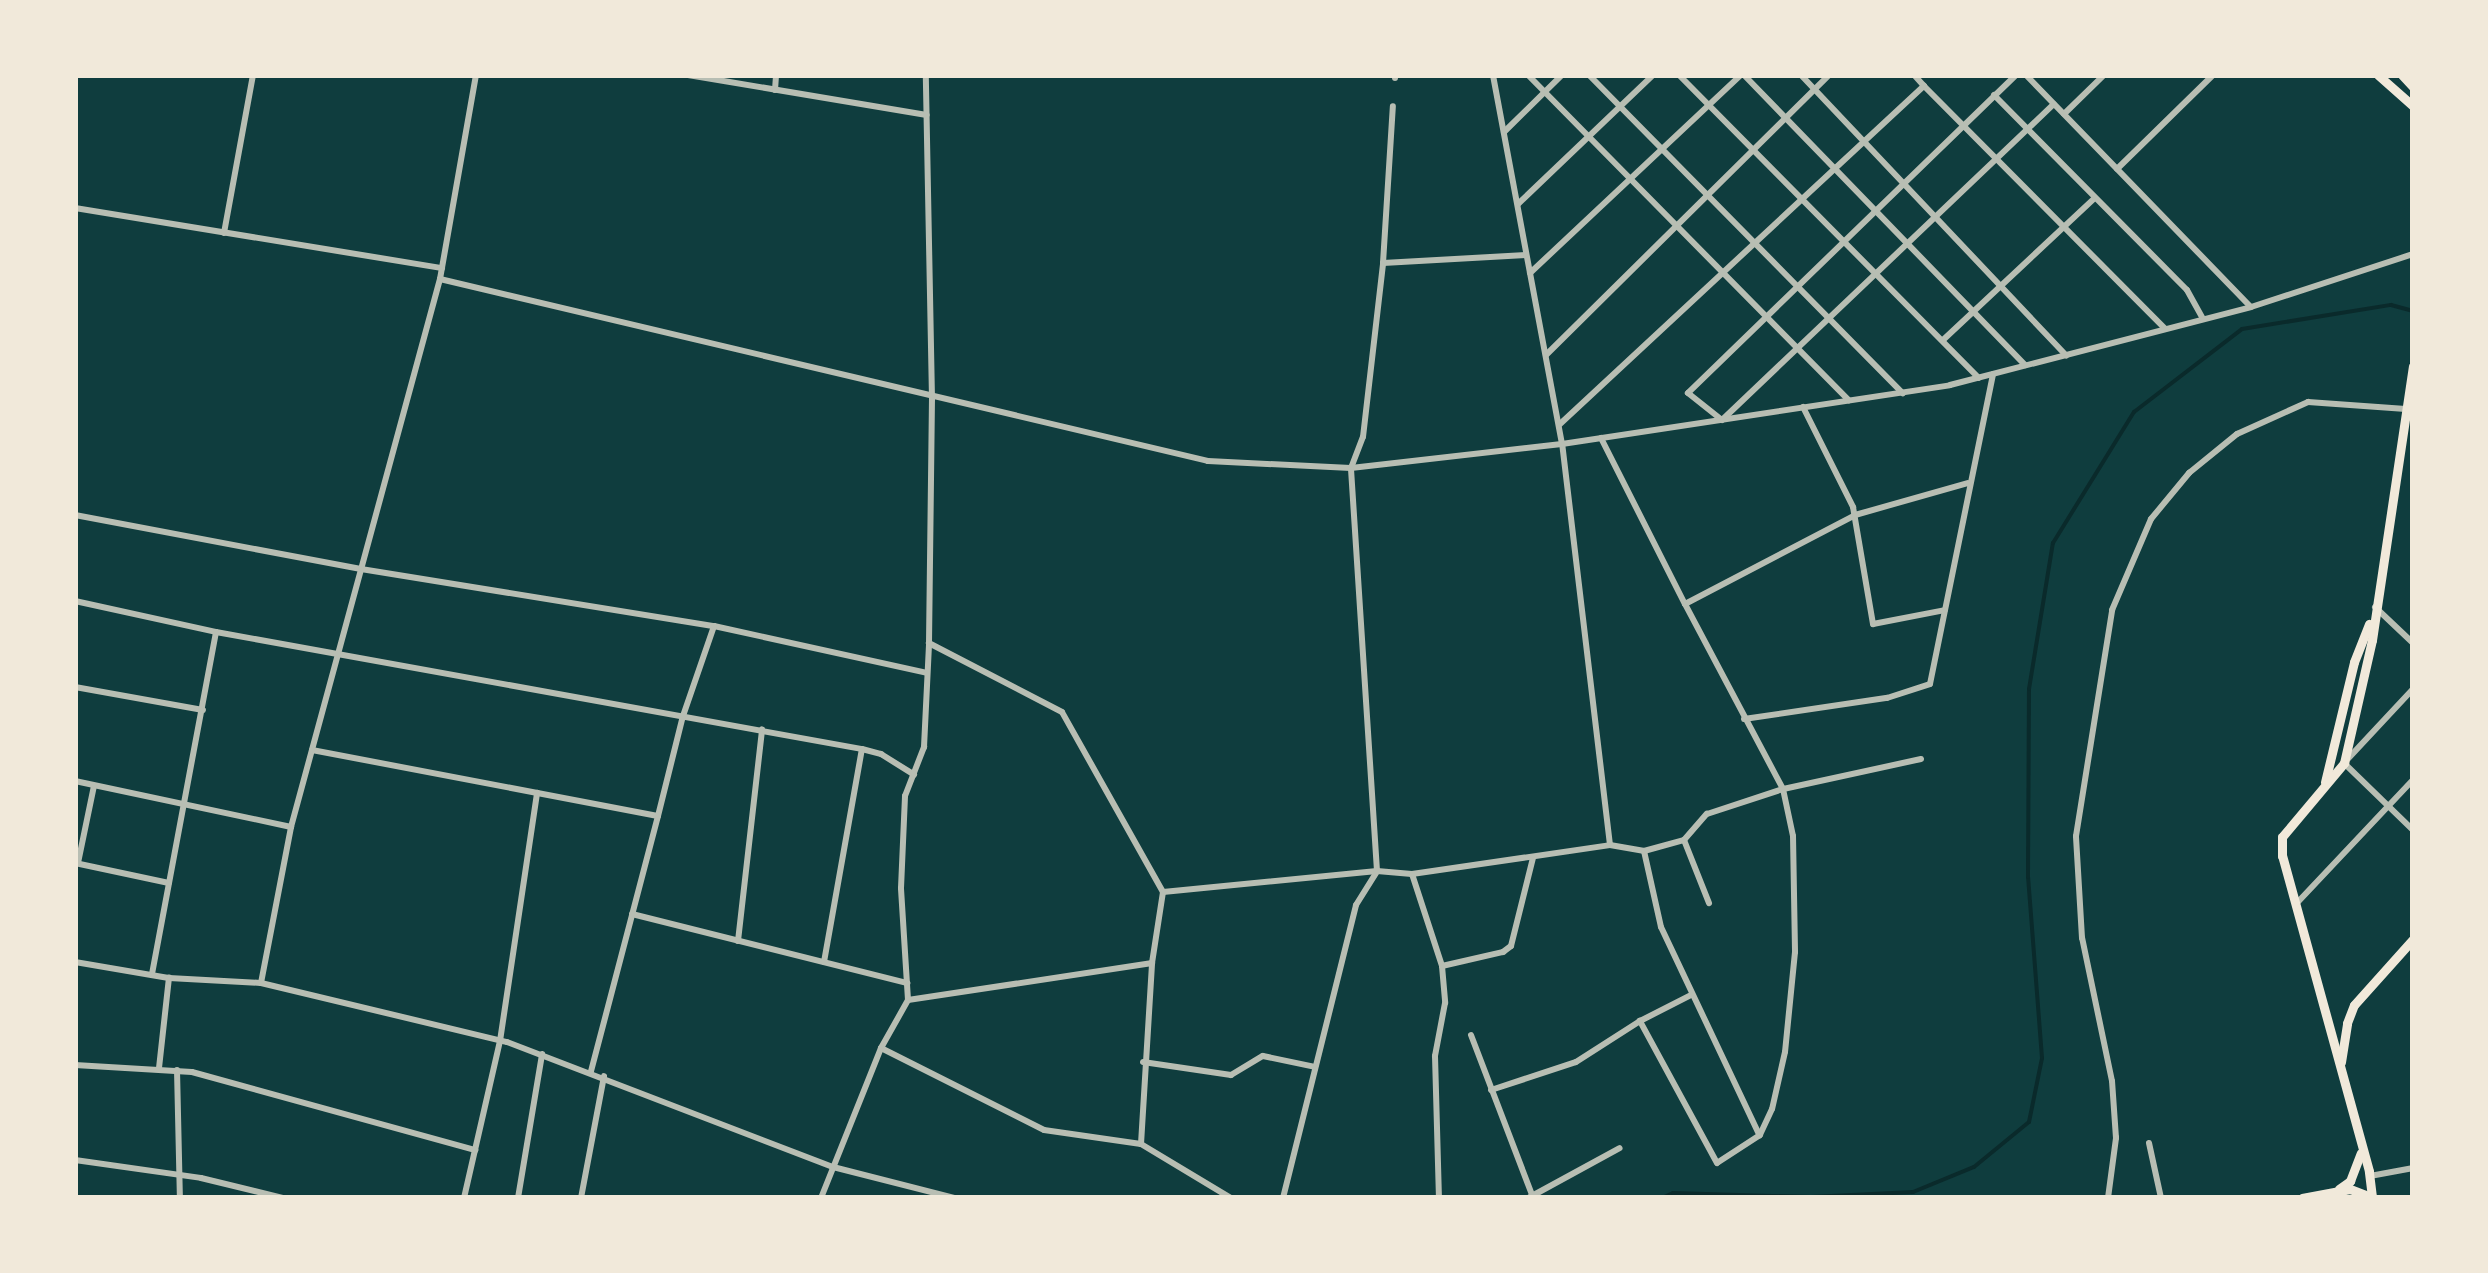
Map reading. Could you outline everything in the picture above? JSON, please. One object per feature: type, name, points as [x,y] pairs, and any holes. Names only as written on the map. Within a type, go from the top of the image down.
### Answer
[{"type":"main road","points":[[2378,75],[2413,106]]},
{"type":"main road","points":[[2402,75],[2413,87]]},
{"type":"main road","points":[[2372,1198],[2362,1145],[2282,856],[2282,836],[2344,763],[2372,640],[2373,611],[2412,369]]},
{"type":"main road","points":[[2323,789],[2354,662],[2373,611]]},
{"type":"main road","points":[[2340,1070],[2346,1023],[2354,1005],[2413,939]]},
{"type":"main road","points":[[2339,1190],[2360,1165],[2362,1145]]},
{"type":"main road","points":[[2302,1198],[2339,1190],[2362,1190],[2372,1198]]},
{"type":"street","points":[[224,232],[253,75]]},
{"type":"street","points":[[261,983],[292,827],[440,279],[476,75]]},
{"type":"street","points":[[688,75],[927,115]]},
{"type":"street","points":[[776,75],[776,90]]},
{"type":"street","points":[[821,1198],[882,1048],[908,1000],[902,888],[905,796],[924,747],[929,643],[932,399],[926,75]]},
{"type":"street","points":[[1493,75],[1562,444],[1610,845]]},
{"type":"street","points":[[1528,75],[1850,400]]},
{"type":"street","points":[[1504,132],[1562,75]]},
{"type":"street","points":[[1589,75],[1903,392]]},
{"type":"street","points":[[1518,205],[1653,75]]},
{"type":"street","points":[[1679,75],[1979,378]]},
{"type":"street","points":[[1530,273],[1742,75],[2025,366]]},
{"type":"street","points":[[1801,75],[2066,355]]},
{"type":"street","points":[[1546,355],[1829,75]]},
{"type":"street","points":[[1914,75],[2165,329]]},
{"type":"street","points":[[1722,420],[1688,393],[2016,75]]},
{"type":"street","points":[[2026,75],[2251,307]]},
{"type":"street","points":[[2064,114],[2104,75]]},
{"type":"street","points":[[2117,168],[2213,75]]},
{"type":"street","points":[[1559,425],[1861,140],[1924,86]]},
{"type":"street","points":[[1994,95],[2188,290],[2203,319]]},
{"type":"street","points":[[1722,420],[2054,104]]},
{"type":"street","points":[[1283,1198],[1356,905],[1377,871],[1351,468],[1363,437],[1383,264],[1394,106]]},
{"type":"street","points":[[1943,340],[1998,284],[2095,198]]},
{"type":"street","points":[[75,208],[442,268]]},
{"type":"street","points":[[1383,264],[1527,254]]},
{"type":"street","points":[[440,279],[932,399],[1208,461],[1351,468],[1562,444],[1979,378],[2251,307],[2413,254]]},
{"type":"street","points":[[1744,719],[1887,698],[1930,684],[1993,374]]},
{"type":"street","points":[[2108,1198],[2116,1138],[2112,1081],[2082,938],[2076,836],[2112,610],[2151,519],[2189,472],[2237,434],[2308,402],[2406,409]]},
{"type":"street","points":[[1803,407],[1854,516],[1873,624],[1945,610]]},
{"type":"street","points":[[1601,438],[1783,789],[1792,836],[1795,952],[1785,1052],[1772,1109],[1760,1136],[1717,1163],[1640,1020]]},
{"type":"street","points":[[1685,604],[1854,516],[1968,483]]},
{"type":"street","points":[[75,515],[361,569],[714,626],[928,673]]},
{"type":"street","points":[[75,600],[216,632],[862,749],[881,754],[914,775]]},
{"type":"street","points":[[2373,611],[2413,643]]},
{"type":"street","points":[[591,1072],[683,716],[714,626]]},
{"type":"street","points":[[152,974],[216,632]]},
{"type":"street","points":[[929,643],[1062,712],[1162,892],[1143,1062],[1141,1144]]},
{"type":"street","points":[[75,687],[204,710]]},
{"type":"street","points":[[2413,689],[2344,763],[2413,830]]},
{"type":"street","points":[[738,940],[762,729]]},
{"type":"street","points":[[824,962],[862,749]]},
{"type":"street","points":[[312,750],[658,816]]},
{"type":"street","points":[[1162,892],[1377,871],[1412,874],[1610,845],[1644,851],[1684,840],[1706,814],[1783,789],[1921,759]]},
{"type":"street","points":[[2296,905],[2413,780]]},
{"type":"street","points":[[75,782],[292,827]]},
{"type":"street","points":[[94,786],[76,863],[169,883]]},
{"type":"street","points":[[464,1198],[500,1041],[537,793]]},
{"type":"street","points":[[1684,840],[1709,903]]},
{"type":"street","points":[[1644,851],[1661,927],[1760,1136]]},
{"type":"street","points":[[1442,966],[1503,952],[1511,946],[1533,858]]},
{"type":"street","points":[[1412,874],[1442,966],[1445,1003],[1435,1056],[1439,1198]]},
{"type":"street","points":[[632,914],[907,984]]},
{"type":"street","points":[[75,962],[169,978],[261,983],[500,1041],[604,1076],[832,1166],[956,1198]]},
{"type":"street","points":[[908,1000],[1152,963]]},
{"type":"street","points":[[158,1068],[169,978]]},
{"type":"street","points":[[1491,1090],[1576,1062],[1640,1020],[1691,995]]},
{"type":"street","points":[[1471,1034],[1530,1197],[1620,1148]]},
{"type":"street","points":[[882,1048],[1044,1130],[1141,1144],[1231,1198]]},
{"type":"street","points":[[518,1198],[542,1054]]},
{"type":"street","points":[[1143,1062],[1231,1074],[1264,1056],[1316,1068]]},
{"type":"street","points":[[75,1065],[177,1070],[476,1150]]},
{"type":"street","points":[[177,1070],[180,1198]]},
{"type":"street","points":[[581,1198],[604,1076]]},
{"type":"street","points":[[2149,1143],[2160,1198]]},
{"type":"street","points":[[75,1160],[180,1175],[284,1198]]},
{"type":"street","points":[[2370,1176],[2413,1168]]},
{"type":"waterway","points":[[1662,1198],[1673,1193],[1811,1197],[1913,1192],[1974,1167],[2029,1122],[2042,1058],[2028,877],[2029,689],[2053,543],[2134,412],[2242,329],[2391,305],[2413,311]]}]
